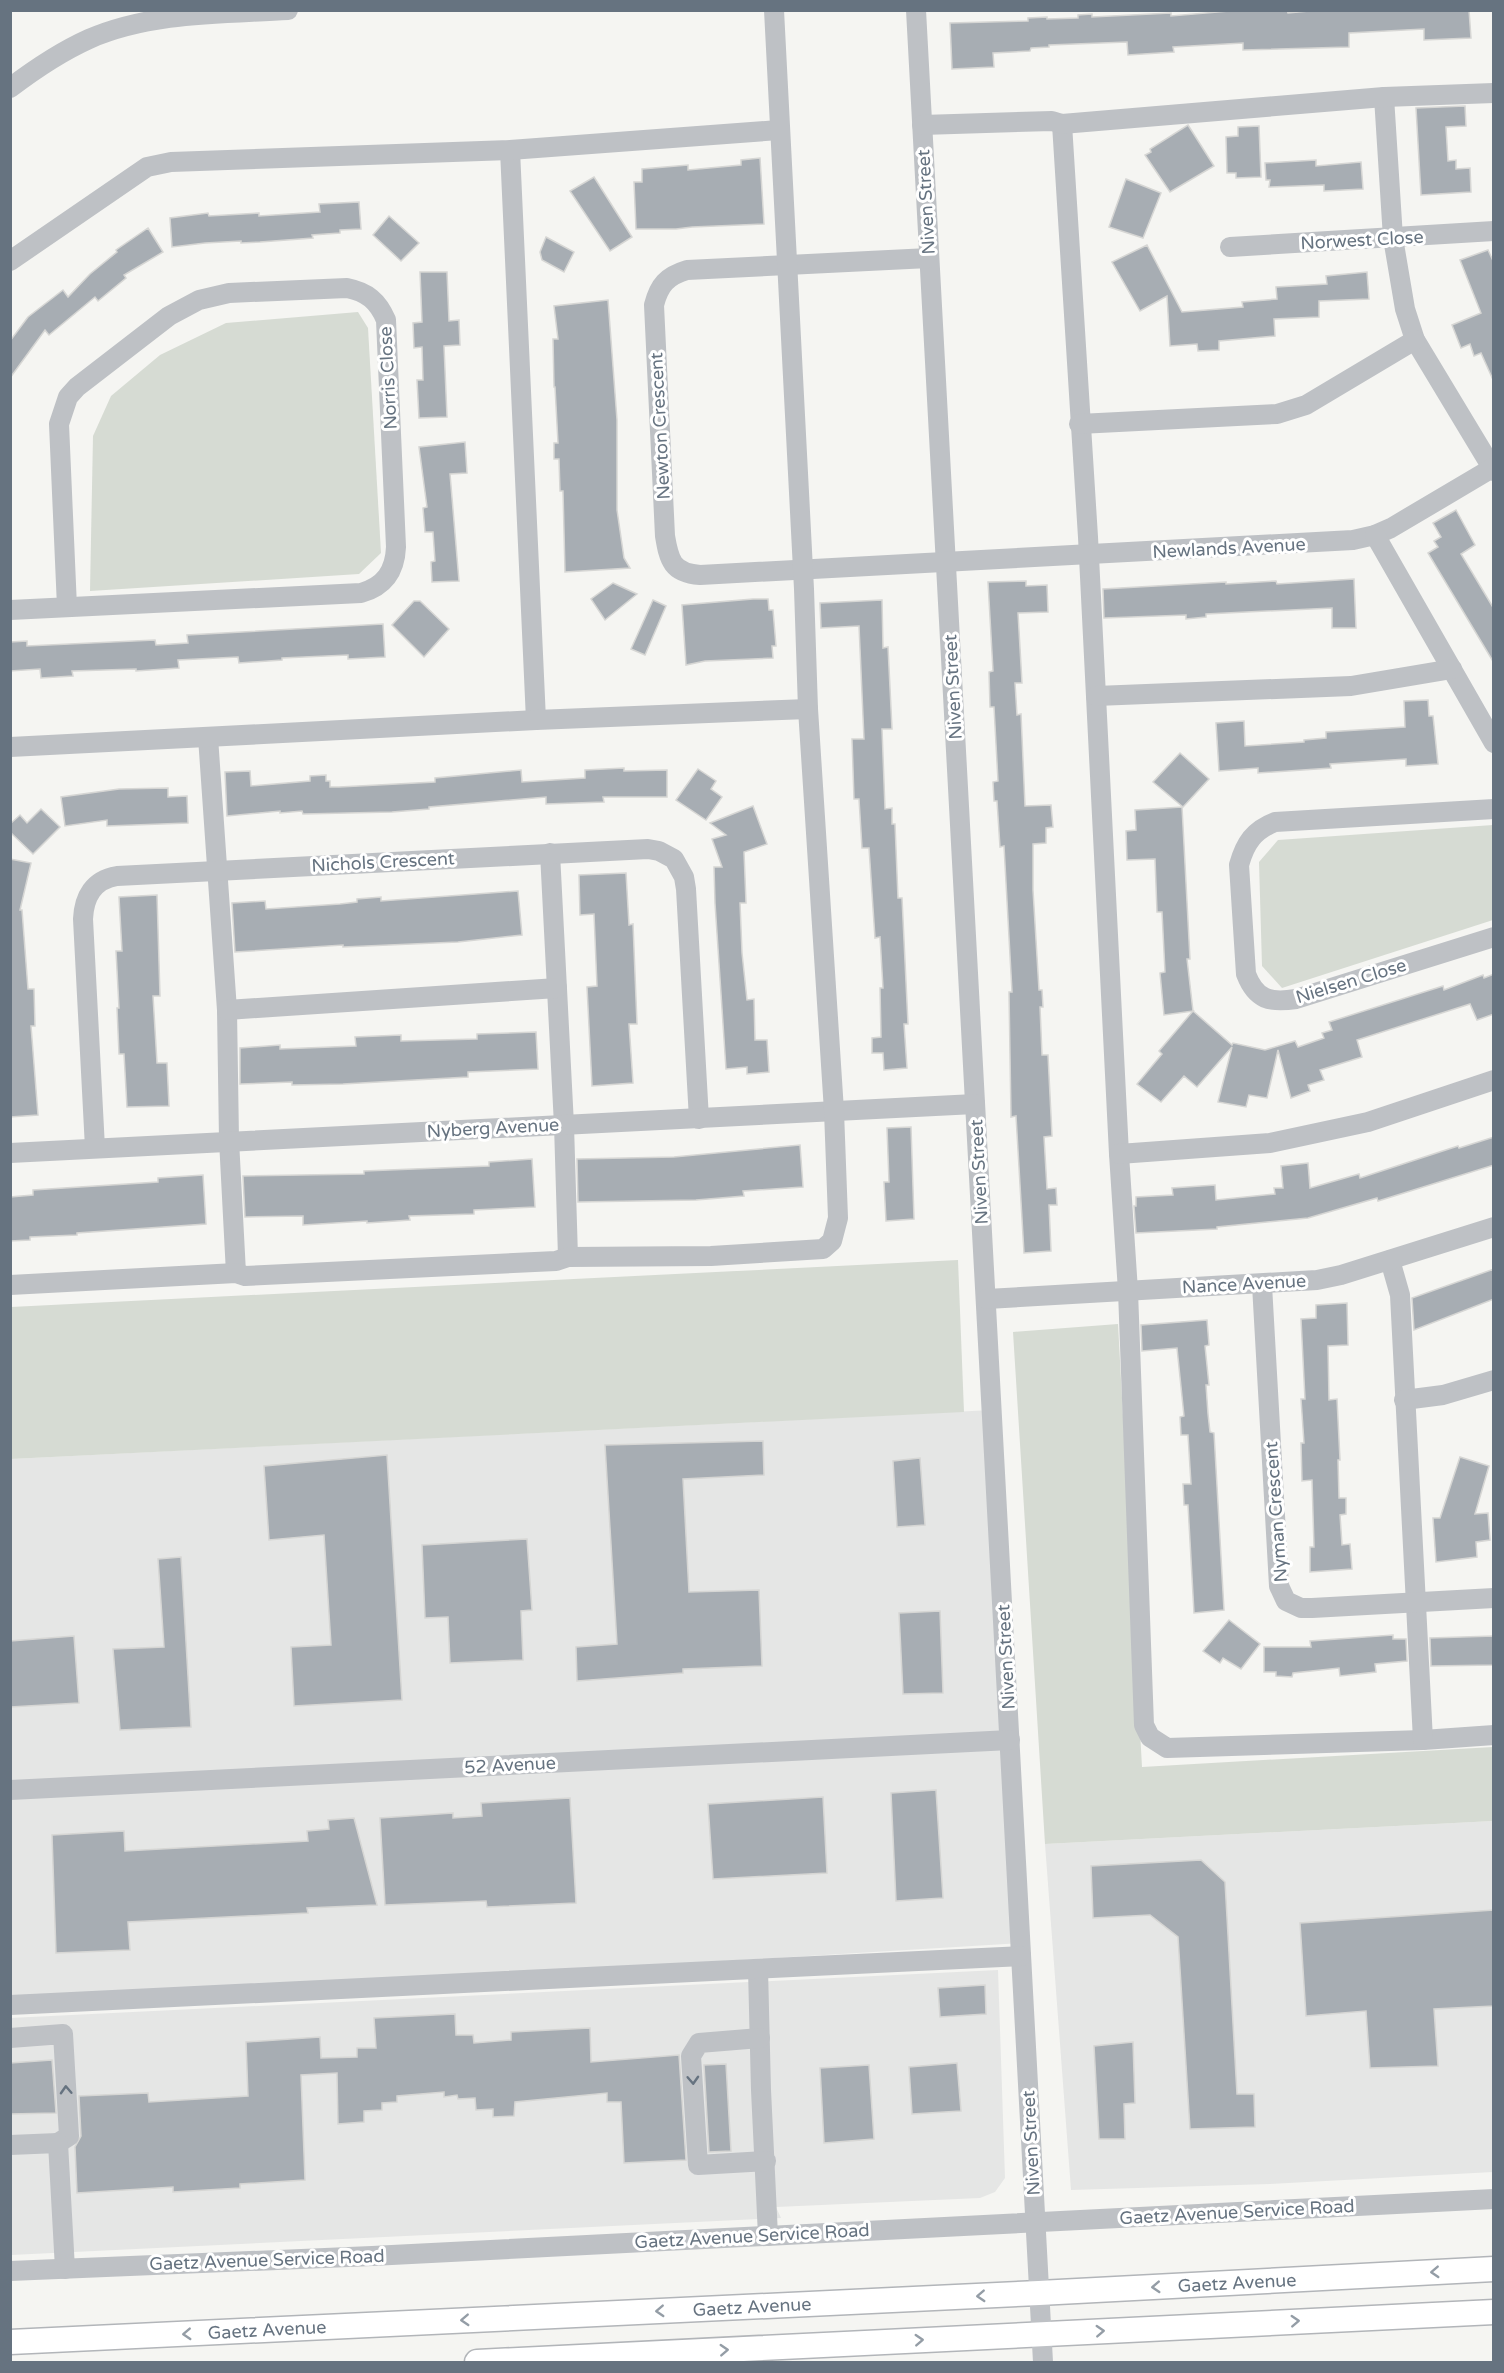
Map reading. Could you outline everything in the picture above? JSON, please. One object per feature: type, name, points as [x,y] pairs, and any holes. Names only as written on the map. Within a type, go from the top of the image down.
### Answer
[{"type":"main road","name":"Gaetz Avenue","points":[[10,2342],[1494,2269]]},
{"type":"main road","points":[[477,2362],[1494,2312]]},
{"type":"street","points":[[10,88],[61,54],[89,39],[117,29],[164,19],[222,12],[288,10]]},
{"type":"street","points":[[10,1285],[236,1273],[245,1276],[556,1261],[567,1257],[711,1256],[823,1249],[832,1241],[838,1218],[834,1111],[808,709],[774,10]]},
{"type":"street","name":"Niven Street","points":[[916,10],[1043,2362]]},
{"type":"street","points":[[922,125],[1052,121],[1062,124],[1384,97],[1494,93]]},
{"type":"street","points":[[1384,97],[1393,238],[1405,309],[1415,340],[1493,469]]},
{"type":"street","points":[[1062,124],[1089,555],[1128,1291],[1144,1725],[1150,1737],[1167,1748],[1423,1740],[1494,1735]]},
{"type":"street","points":[[10,261],[147,167],[171,162],[510,150],[779,130]]},
{"type":"street","points":[[510,150],[536,720]]},
{"type":"street","name":"Norwest Close","points":[[1230,247],[1494,231]]},
{"type":"street","name":"Newton Crescent","points":[[929,258],[687,270],[666,279],[658,291],[654,305],[665,536],[668,556],[673,565],[689,574],[803,571],[946,563]]},
{"type":"street","name":"Norris Close","points":[[10,610],[362,592],[380,586],[396,558],[396,547],[386,320],[380,307],[371,297],[361,291],[347,288],[214,295],[169,315],[77,387],[68,397],[59,424],[67,607]]},
{"type":"street","points":[[1079,424],[1277,414],[1306,405],[1415,340]]},
{"type":"street","name":"Newlands Avenue","points":[[946,563],[1353,540],[1375,535],[1390,528],[1493,469]]},
{"type":"street","points":[[1375,535],[1494,743]]},
{"type":"street","points":[[1096,696],[1351,686],[1452,669]]},
{"type":"street","points":[[10,747],[536,720],[808,709]]},
{"type":"street","points":[[208,737],[226,1010],[229,1140],[236,1273]]},
{"type":"street","name":"Nielsen Close","points":[[1494,809],[1275,822],[1262,827],[1251,836],[1243,850],[1239,866],[1246,974],[1250,985],[1256,992],[1269,999],[1296,999],[1494,937]]},
{"type":"street","name":"Nichols Crescent","points":[[95,1148],[83,919],[86,900],[91,889],[109,878],[218,870],[550,853],[648,849],[668,854],[680,867],[686,889],[699,1119]]},
{"type":"street","points":[[550,853],[564,1125],[567,1257]]},
{"type":"street","points":[[226,1010],[557,988]]},
{"type":"street","points":[[1119,1154],[1270,1143],[1368,1122],[1494,1080]]},
{"type":"street","name":"Nyberg Avenue","points":[[10,1153],[229,1140],[975,1104]]},
{"type":"street","name":"Nance Avenue","points":[[987,1299],[1262,1284],[1325,1278],[1494,1227]]},
{"type":"street","points":[[1390,1260],[1400,1295],[1423,1740]]},
{"type":"street","name":"Nyman Crescent","points":[[1262,1284],[1279,1586],[1283,1595],[1292,1606],[1300,1608],[1494,1598]]},
{"type":"street","points":[[1404,1400],[1443,1395],[1494,1380]]},
{"type":"street","name":"52 Avenue","points":[[10,1790],[1010,1740]]},
{"type":"street","points":[[10,2005],[1021,1956]]},
{"type":"street","points":[[759,1969],[761,2091],[768,2236]]},
{"type":"street","points":[[10,2038],[63,2034],[69,2136],[58,2143],[10,2145]]},
{"type":"street","points":[[760,2038],[699,2043],[692,2056],[698,2165],[766,2161]]},
{"type":"street","points":[[58,2143],[65,2269]]},
{"type":"street","name":"Gaetz Avenue Service Road","points":[[10,2271],[1494,2199]]},
{"type":"shaded area","points":[[358,312],[368,328],[381,553],[359,574],[90,591],[93,436],[111,396],[160,355],[226,323]]},
{"type":"shaded area","points":[[1493,825],[1493,920],[1282,988],[1262,966],[1259,862],[1278,840]]},
{"type":"shaded area","points":[[958,1260],[964,1412],[11,1459],[11,1307]]},
{"type":"shaded area","points":[[1118,1324],[1142,1767],[1493,1747],[1493,1821],[1045,1844],[1013,1332]]},
{"type":"shaded area","points":[[992,1410],[1021,1943],[11,2004],[11,1459]]},
{"type":"shaded area","points":[[1493,1821],[1493,2172],[1270,2184],[1071,2190],[1045,1844]]},
{"type":"shaded area","points":[[998,1970],[1005,2178],[995,2192],[980,2198],[776,2207],[781,2218],[11,2255],[10,2018]]},
{"type":"building","points":[[1241,10],[1287,10],[1288,13],[1320,10],[1469,10],[1471,38],[1424,40],[1424,29],[1349,33],[1349,47],[1243,50],[1243,43],[1173,47],[1174,52],[1128,55],[1127,42],[1049,45],[1049,47],[1031,48],[1030,51],[993,53],[994,67],[952,69],[950,23],[1028,21],[1028,18],[1047,17],[1047,19],[1078,18],[1078,15],[1092,14],[1092,17],[1171,13],[1171,16]]},
{"type":"building","points":[[1465,106],[1466,126],[1446,127],[1448,161],[1456,160],[1456,169],[1470,168],[1471,192],[1421,195],[1416,108]]},
{"type":"building","points":[[1188,125],[1214,166],[1170,192],[1145,155],[1151,152],[1150,149]]},
{"type":"building","points":[[1259,126],[1261,177],[1236,178],[1236,173],[1227,173],[1226,137],[1238,136],[1238,127]]},
{"type":"building","points":[[760,158],[764,224],[636,229],[634,182],[642,182],[642,169],[688,165],[688,170],[741,165],[741,160]]},
{"type":"building","points":[[1316,160],[1316,166],[1361,162],[1363,189],[1324,191],[1324,185],[1269,187],[1270,180],[1266,180],[1265,163]]},
{"type":"building","points":[[594,177],[632,237],[610,251],[570,191]]},
{"type":"building","points":[[1126,179],[1161,193],[1143,238],[1109,227]]},
{"type":"building","points":[[359,202],[361,229],[312,235],[313,238],[205,243],[172,247],[170,218],[208,213],[209,216],[259,213],[259,216],[320,212],[319,204]]},
{"type":"building","points":[[389,216],[419,243],[401,261],[373,235]]},
{"type":"building","points":[[148,228],[163,252],[124,275],[126,278],[98,301],[95,297],[49,335],[45,330],[10,378],[10,341],[28,317],[63,290],[68,297],[90,274],[117,252],[116,250]]},
{"type":"building","points":[[546,237],[574,252],[564,272],[542,260],[540,252]]},
{"type":"building","points":[[1147,245],[1182,312],[1243,307],[1242,302],[1277,299],[1276,287],[1327,284],[1326,276],[1367,272],[1369,299],[1319,301],[1319,317],[1274,319],[1275,336],[1219,341],[1219,350],[1198,351],[1197,344],[1170,346],[1167,296],[1140,311],[1112,262]]},
{"type":"building","points":[[1488,250],[1494,263],[1494,382],[1481,353],[1474,356],[1470,344],[1461,348],[1452,325],[1481,313],[1460,260]]},
{"type":"building","points":[[420,272],[447,272],[449,321],[459,320],[460,345],[444,346],[447,417],[419,418],[417,380],[423,380],[422,347],[414,348],[413,323],[422,322]]},
{"type":"building","points":[[608,300],[617,420],[617,510],[624,558],[630,568],[565,572],[563,491],[560,491],[559,459],[554,459],[554,443],[558,443],[553,339],[558,339],[554,306]]},
{"type":"building","points":[[465,442],[467,473],[450,474],[459,581],[432,582],[431,562],[435,561],[433,532],[425,532],[423,508],[427,507],[419,447]]},
{"type":"building","points":[[1456,510],[1475,545],[1461,554],[1494,609],[1494,663],[1428,553],[1438,547],[1434,541],[1441,537],[1433,523]]},
{"type":"building","points":[[1354,579],[1356,628],[1332,628],[1332,608],[1206,614],[1206,617],[1186,619],[1186,615],[1104,618],[1103,589],[1226,582],[1226,584],[1276,581],[1277,584]]},
{"type":"building","points":[[1026,581],[1026,586],[1047,585],[1048,612],[1018,613],[1022,683],[1015,683],[1017,715],[1021,714],[1025,806],[1051,805],[1053,827],[1046,828],[1046,843],[1033,844],[1033,890],[1039,990],[1042,990],[1043,1007],[1040,1007],[1042,1055],[1048,1055],[1052,1136],[1044,1137],[1047,1189],[1056,1188],[1057,1205],[1049,1205],[1051,1251],[1024,1253],[1016,1116],[1011,1117],[1009,992],[1012,992],[1004,846],[1000,847],[997,801],[994,801],[993,782],[998,781],[994,707],[990,707],[989,672],[993,671],[988,582]]},
{"type":"building","points":[[613,583],[637,594],[605,620],[591,599]]},
{"type":"building","points":[[768,599],[769,610],[773,610],[776,646],[772,646],[773,658],[705,661],[686,665],[682,605]]},
{"type":"building","points":[[653,600],[666,606],[645,655],[631,649]]},
{"type":"building","points":[[882,600],[883,648],[888,647],[892,729],[882,729],[885,809],[892,808],[892,824],[895,824],[898,898],[902,898],[908,1024],[904,1024],[907,1068],[884,1070],[883,1053],[872,1053],[872,1038],[881,1037],[880,988],[883,988],[880,937],[875,938],[869,848],[862,848],[859,799],[854,799],[852,739],[864,739],[859,626],[821,628],[820,603]]},
{"type":"building","points":[[414,601],[420,601],[449,629],[424,657],[392,625]]},
{"type":"building","points":[[383,624],[385,657],[348,659],[348,655],[282,658],[282,660],[239,663],[238,657],[178,660],[179,668],[72,671],[73,676],[41,678],[40,669],[10,671],[10,642],[27,641],[27,646],[155,640],[156,645],[188,643],[187,635]]},
{"type":"building","points":[[1428,700],[1429,716],[1433,716],[1438,764],[1406,766],[1406,759],[1330,764],[1331,768],[1258,773],[1258,768],[1219,771],[1216,723],[1244,721],[1245,746],[1304,742],[1304,740],[1326,738],[1326,732],[1405,727],[1404,701]]},
{"type":"building","points":[[1180,753],[1209,779],[1183,807],[1153,782]]},
{"type":"building","points":[[624,768],[624,771],[667,770],[667,797],[603,797],[604,802],[546,804],[546,797],[392,812],[303,814],[302,811],[280,813],[280,811],[227,816],[225,772],[250,771],[251,786],[310,781],[310,776],[326,775],[326,781],[330,781],[330,787],[339,787],[435,782],[435,778],[521,770],[522,782],[585,778],[585,770]]},
{"type":"building","points":[[698,769],[716,781],[711,789],[722,797],[706,820],[676,800]]},
{"type":"building","points":[[168,788],[168,797],[187,796],[188,823],[107,826],[107,820],[65,826],[61,797],[119,789]]},
{"type":"building","points":[[753,806],[767,844],[744,852],[746,903],[740,903],[742,953],[747,1000],[754,999],[755,1040],[767,1040],[769,1072],[747,1074],[747,1067],[726,1069],[714,867],[722,867],[712,839],[726,835],[710,823]]},
{"type":"building","points":[[1182,807],[1190,959],[1187,959],[1193,1011],[1164,1015],[1160,973],[1165,972],[1162,912],[1157,912],[1155,859],[1127,860],[1126,831],[1136,830],[1135,810]]},
{"type":"building","points":[[41,809],[60,827],[33,854],[10,832],[10,824],[20,815],[27,823]]},
{"type":"building","points":[[10,859],[31,863],[20,910],[22,910],[28,989],[34,989],[35,1026],[31,1026],[38,1115],[10,1117]]},
{"type":"building","points":[[626,873],[629,925],[633,924],[637,1024],[629,1024],[633,1083],[592,1086],[587,987],[597,986],[594,914],[580,915],[579,875]]},
{"type":"building","points":[[518,891],[522,935],[458,942],[343,947],[343,945],[235,952],[232,903],[265,901],[266,909],[340,904],[357,902],[357,899],[381,897],[381,901]]},
{"type":"building","points":[[157,895],[160,996],[153,996],[157,1063],[167,1063],[169,1106],[127,1107],[124,1054],[119,1054],[117,1008],[119,1008],[116,951],[122,951],[119,897]]},
{"type":"building","points":[[1494,974],[1494,1014],[1477,1020],[1470,1004],[1357,1040],[1362,1057],[1320,1070],[1324,1080],[1308,1085],[1310,1091],[1291,1098],[1278,1050],[1267,1098],[1249,1095],[1246,1107],[1218,1102],[1232,1047],[1197,1087],[1184,1076],[1161,1102],[1137,1084],[1162,1054],[1159,1051],[1193,1011],[1232,1045],[1233,1043],[1265,1050],[1295,1041],[1298,1047],[1324,1038],[1322,1033],[1332,1030],[1329,1022],[1443,986],[1444,990],[1483,975],[1484,978]]},
{"type":"building","points":[[536,1032],[538,1069],[468,1072],[468,1077],[343,1084],[292,1085],[292,1082],[240,1084],[240,1048],[280,1045],[280,1049],[356,1046],[355,1037],[401,1035],[401,1041],[477,1039],[477,1034]]},
{"type":"building","points":[[911,1127],[914,1219],[886,1221],[884,1182],[889,1182],[887,1128]]},
{"type":"building","points":[[1494,1137],[1494,1165],[1378,1201],[1377,1198],[1308,1218],[1217,1227],[1217,1229],[1136,1233],[1134,1206],[1136,1206],[1136,1197],[1173,1195],[1172,1188],[1215,1185],[1216,1200],[1275,1194],[1274,1188],[1283,1188],[1281,1166],[1308,1163],[1310,1188],[1359,1174],[1360,1178],[1458,1146],[1459,1148]]},
{"type":"building","points":[[800,1145],[803,1187],[743,1191],[744,1196],[696,1200],[578,1202],[577,1159],[674,1157]]},
{"type":"building","points":[[532,1159],[535,1207],[474,1210],[474,1214],[409,1216],[410,1220],[367,1223],[367,1221],[303,1225],[303,1216],[245,1217],[243,1176],[364,1174],[364,1171],[489,1166],[489,1162]]},
{"type":"building","points":[[203,1175],[206,1224],[30,1237],[30,1240],[10,1241],[10,1197],[33,1195],[33,1190],[158,1182],[158,1178]]},
{"type":"building","points":[[1494,1269],[1494,1299],[1414,1330],[1412,1298]]},
{"type":"building","points":[[1347,1303],[1348,1345],[1328,1346],[1329,1400],[1337,1399],[1339,1498],[1346,1498],[1346,1514],[1340,1515],[1342,1545],[1350,1544],[1352,1569],[1310,1572],[1310,1547],[1314,1547],[1312,1480],[1302,1481],[1301,1443],[1304,1443],[1301,1399],[1305,1399],[1301,1319],[1316,1318],[1316,1305]]},
{"type":"building","points":[[1207,1320],[1209,1345],[1205,1346],[1209,1385],[1206,1385],[1210,1432],[1214,1433],[1224,1610],[1194,1613],[1188,1505],[1184,1505],[1183,1484],[1191,1484],[1188,1435],[1181,1435],[1180,1417],[1184,1416],[1177,1348],[1142,1351],[1141,1325]]},
{"type":"building","points":[[763,1441],[764,1475],[683,1479],[689,1592],[759,1590],[762,1666],[683,1669],[683,1673],[577,1681],[576,1647],[617,1644],[605,1445]]},
{"type":"building","points":[[387,1455],[402,1700],[294,1706],[291,1647],[331,1645],[324,1535],[269,1540],[264,1466]]},
{"type":"building","points":[[1460,1457],[1489,1466],[1475,1514],[1488,1513],[1490,1540],[1476,1542],[1477,1557],[1436,1562],[1433,1518],[1440,1518]]},
{"type":"building","points":[[920,1458],[925,1525],[897,1527],[893,1461]]},
{"type":"building","points":[[527,1539],[532,1610],[521,1611],[523,1660],[450,1663],[448,1617],[425,1618],[422,1545]]},
{"type":"building","points":[[181,1557],[191,1727],[120,1730],[113,1649],[164,1647],[158,1559]]},
{"type":"building","points":[[940,1611],[943,1693],[903,1694],[899,1613]]},
{"type":"building","points":[[1229,1620],[1260,1644],[1241,1669],[1223,1658],[1220,1663],[1203,1651]]},
{"type":"building","points":[[1393,1635],[1393,1639],[1406,1639],[1407,1661],[1375,1664],[1376,1672],[1340,1676],[1339,1668],[1293,1673],[1292,1677],[1276,1676],[1276,1672],[1264,1672],[1264,1647],[1311,1647],[1310,1641]]},
{"type":"building","points":[[74,1636],[79,1703],[10,1707],[10,1641]]},
{"type":"building","points":[[1494,1636],[1494,1665],[1431,1666],[1430,1638]]},
{"type":"building","points":[[936,1790],[943,1898],[896,1901],[891,1793]]},
{"type":"building","points":[[823,1797],[827,1873],[713,1879],[708,1804]]},
{"type":"building","points":[[570,1798],[576,1903],[487,1907],[486,1901],[385,1905],[380,1818],[453,1813],[453,1818],[482,1816],[481,1803]]},
{"type":"building","points":[[354,1818],[377,1905],[307,1908],[308,1913],[128,1922],[130,1950],[56,1953],[52,1835],[124,1831],[125,1851],[308,1841],[307,1831],[329,1829],[328,1820]]},
{"type":"building","points":[[1201,1860],[1225,1882],[1237,2094],[1254,2094],[1255,2127],[1190,2129],[1178,1937],[1150,1915],[1093,1918],[1091,1866]]},
{"type":"building","points":[[1494,1910],[1494,2006],[1434,2009],[1438,2066],[1370,2068],[1366,2011],[1306,2016],[1300,1923]]},
{"type":"building","points":[[985,1985],[986,2014],[940,2017],[938,1988]]},
{"type":"building","points":[[455,2014],[456,2035],[473,2035],[474,2043],[511,2040],[511,2032],[590,2028],[591,2062],[679,2055],[686,2160],[624,2163],[621,2102],[607,2102],[607,2093],[515,2102],[514,2116],[493,2117],[493,2109],[476,2110],[475,2098],[458,2099],[457,2095],[444,2097],[444,2092],[397,2096],[397,2102],[382,2103],[382,2110],[364,2111],[364,2122],[338,2124],[337,2073],[301,2075],[305,2180],[240,2184],[240,2188],[173,2192],[173,2187],[77,2193],[75,2147],[81,2136],[79,2096],[148,2093],[149,2102],[248,2096],[246,2042],[320,2037],[321,2058],[357,2057],[357,2048],[376,2048],[374,2018]]},
{"type":"building","points":[[1133,2042],[1135,2103],[1124,2104],[1125,2139],[1099,2139],[1094,2046]]},
{"type":"building","points":[[52,2060],[56,2113],[10,2114],[10,2063]]},
{"type":"building","points":[[957,2063],[961,2111],[912,2114],[909,2067]]},
{"type":"building","points":[[726,2064],[731,2151],[709,2152],[704,2065]]},
{"type":"building","points":[[869,2065],[874,2139],[824,2143],[820,2068]]}]
